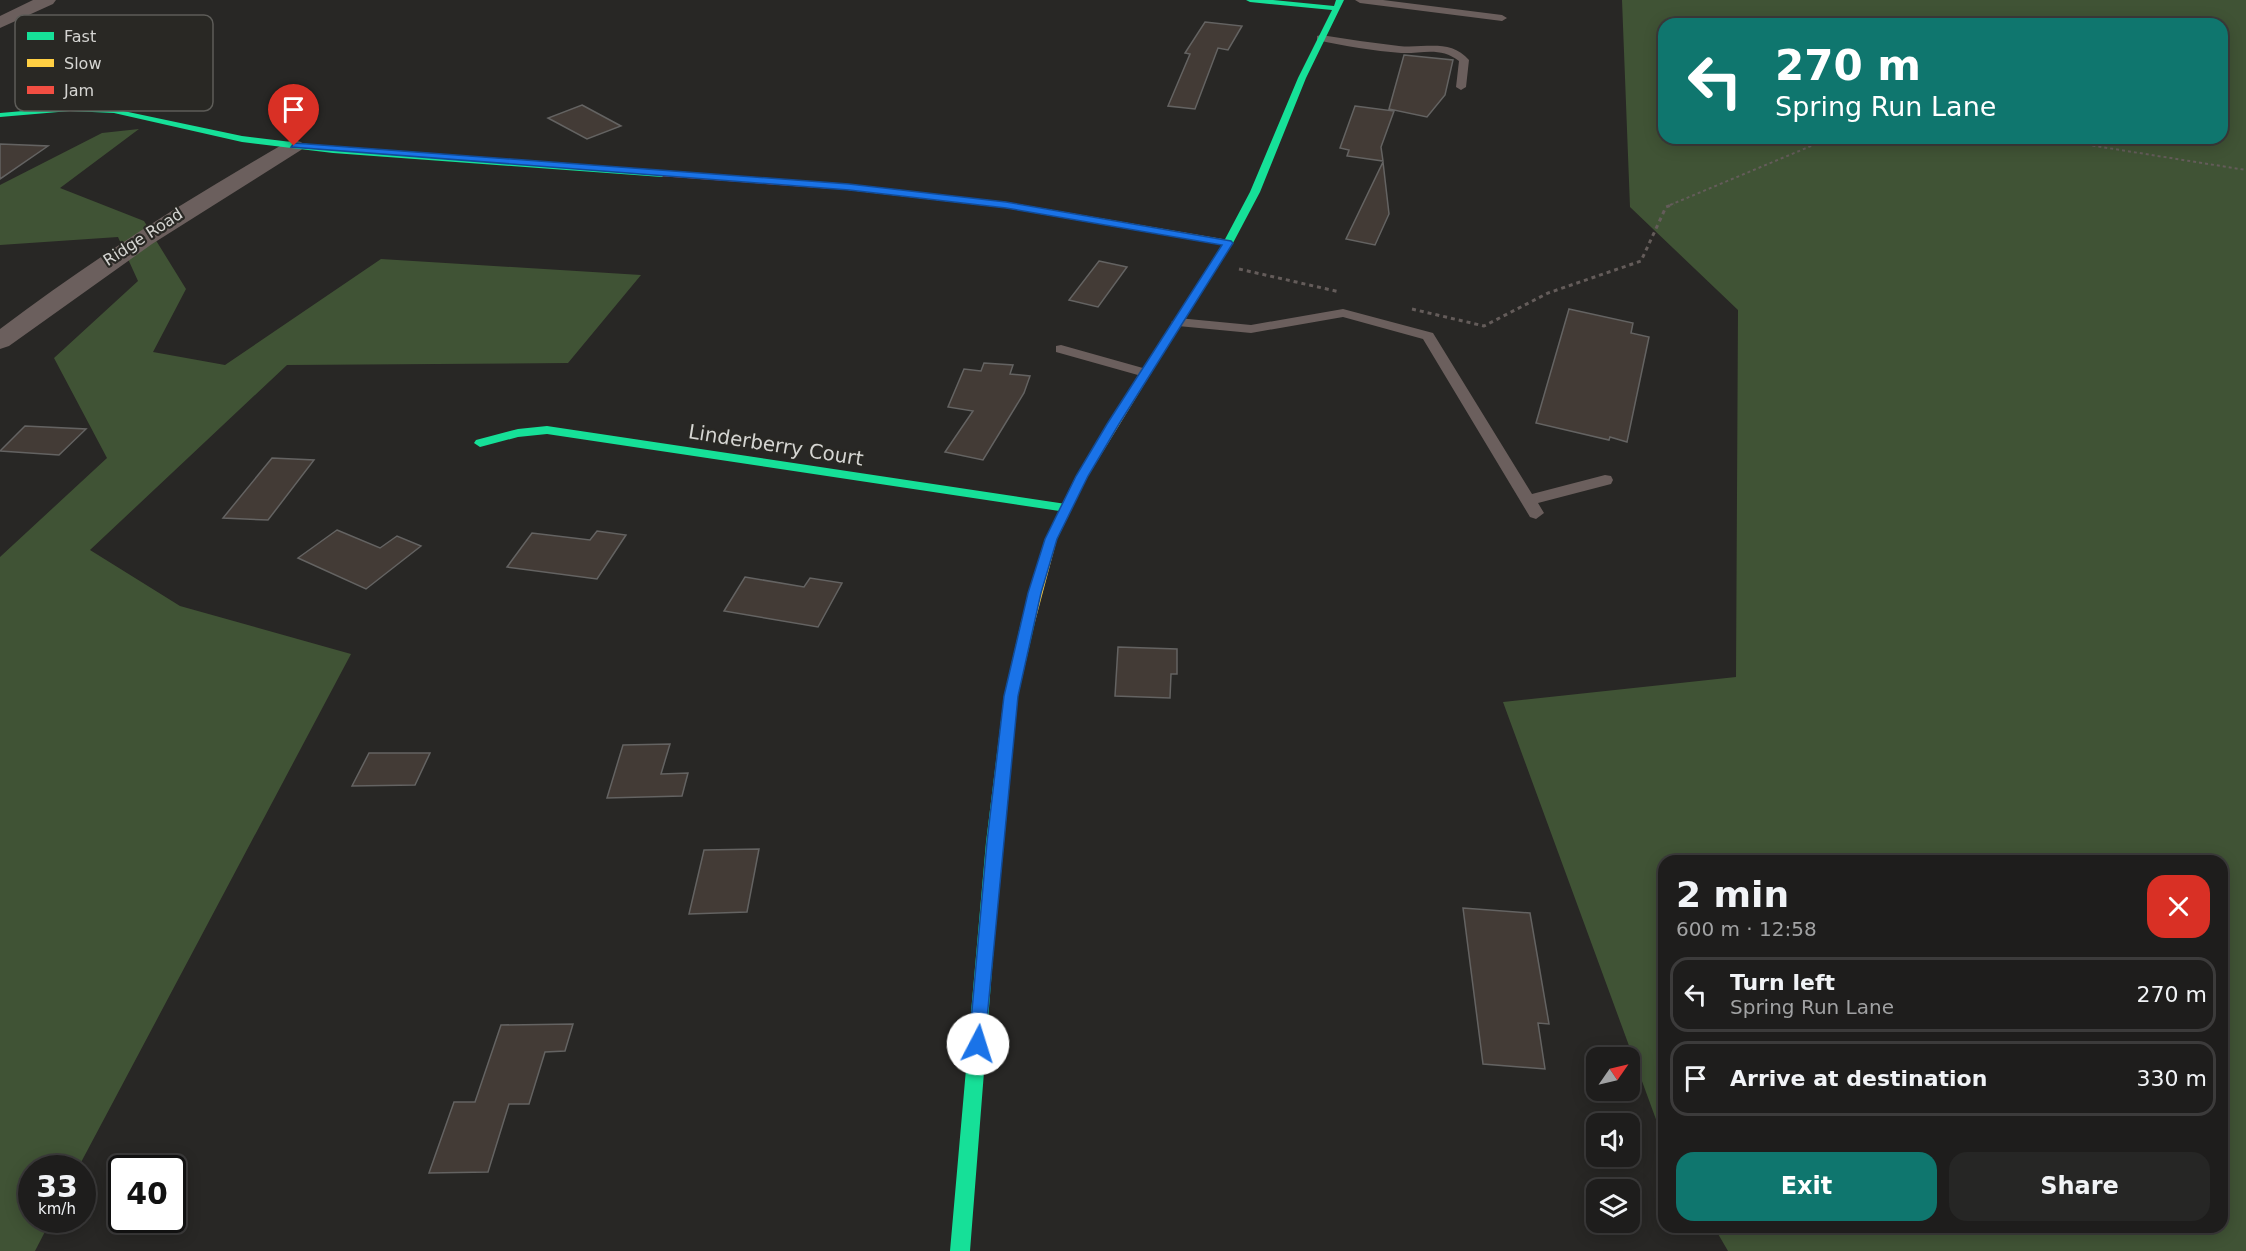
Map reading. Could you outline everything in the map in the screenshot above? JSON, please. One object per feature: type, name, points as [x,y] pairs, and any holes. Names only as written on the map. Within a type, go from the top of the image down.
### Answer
[{"type":"street","points":[[17,15],[46,0]]},
{"type":"street","points":[[960,1251],[994,842],[1011,696],[1034,593],[1051,539],[1082,476],[1228,243],[1255,192],[1321,38],[1338,4],[1250,0]]},
{"type":"street","points":[[0,24],[15,16]]},
{"type":"street","points":[[0,115],[47,111]]},
{"type":"street","points":[[114,111],[242,139],[294,146],[849,187],[1006,205],[1228,243]]},
{"type":"street","name":"Ridge Road","points":[[0,341],[106,261],[181,212],[294,146]]},
{"type":"street","name":"Linderberry Court","points":[[480,442],[518,433],[548,430],[1066,508]]},
{"type":"lane","points":[[1360,0],[1502,18]]},
{"type":"lane","points":[[1321,38],[1403,50],[1414,47],[1456,54],[1464,60],[1461,87]]},
{"type":"lane","points":[[1178,322],[1251,329],[1343,313],[1428,336],[1532,507],[1605,480]]},
{"type":"lane","points":[[1061,349],[1146,373]]},
{"type":"path","points":[[1402,307],[1484,326],[1548,293],[1641,261],[1666,207],[1816,144]]},
{"type":"path","points":[[2083,144],[2246,170]]},
{"type":"path","points":[[1215,264],[1344,293]]},
{"type":"green space","points":[[1622,0],[2246,0],[2246,1251],[1728,1251],[1718,1233],[2228,1233],[2228,855],[1658,855],[1658,1125],[1640,1076],[1640,1047],[1629,1047],[1503,702],[1736,677],[1738,310],[1630,207]]},
{"type":"green space","points":[[139,129],[60,188],[144,221],[186,289],[153,352],[225,365],[381,259],[641,275],[568,363],[287,365],[90,550],[180,606],[351,654],[85,1155],[18,1155],[18,1233],[44,1233],[35,1251],[0,1251],[0,557],[107,458],[54,358],[138,281],[118,237],[0,245],[0,185],[102,133]]},
{"type":"building","points":[[1205,22],[1242,26],[1228,50],[1218,48],[1195,109],[1168,106],[1190,54],[1185,53]]},
{"type":"building","points":[[1404,55],[1453,60],[1445,95],[1427,117],[1389,109]]},
{"type":"building","points":[[582,105],[621,126],[587,139],[548,118]]},
{"type":"building","points":[[1355,106],[1394,111],[1381,147],[1383,161],[1347,156],[1349,150],[1340,148]]},
{"type":"building","points":[[0,144],[48,146],[0,179]]},
{"type":"building","points":[[1383,162],[1389,214],[1375,245],[1346,239]]},
{"type":"building","points":[[1099,261],[1127,267],[1098,307],[1069,300]]},
{"type":"building","points":[[1569,309],[1633,323],[1631,333],[1649,337],[1627,442],[1536,423]]},
{"type":"building","points":[[984,363],[1013,365],[1010,374],[1030,376],[1024,393],[983,460],[945,452],[973,411],[948,407],[964,369],[981,371]]},
{"type":"building","points":[[25,426],[86,429],[59,455],[0,451]]},
{"type":"building","points":[[272,458],[314,460],[268,520],[223,518]]},
{"type":"building","points":[[337,530],[380,548],[397,536],[421,546],[366,589],[298,558]]},
{"type":"building","points":[[597,531],[626,535],[597,579],[507,567],[532,533],[590,540]]},
{"type":"building","points":[[745,577],[804,587],[810,578],[842,583],[818,627],[724,611]]},
{"type":"building","points":[[1118,647],[1177,649],[1177,674],[1171,674],[1170,698],[1115,696]]},
{"type":"building","points":[[670,744],[661,774],[688,773],[682,796],[607,798],[623,745]]},
{"type":"building","points":[[369,753],[430,753],[415,785],[352,786]]},
{"type":"building","points":[[759,849],[747,912],[689,914],[704,850]]},
{"type":"building","points":[[1463,908],[1530,913],[1549,1024],[1538,1023],[1545,1069],[1483,1064]]},
{"type":"building","points":[[573,1024],[565,1051],[545,1052],[529,1104],[509,1104],[488,1172],[429,1173],[454,1102],[475,1102],[501,1025]]},
{"type":"traffic: fast","points":[[1250,0],[1336,8]]},
{"type":"traffic: fast","points":[[1148,370],[1228,243],[1255,192],[1302,78],[1340,0]]},
{"type":"traffic: fast","points":[[0,115],[47,111]]},
{"type":"traffic: fast","points":[[114,111],[242,139],[333,150],[662,174]]},
{"type":"traffic: fast","points":[[480,443],[518,433],[547,430],[1066,508]]},
{"type":"traffic: fast","points":[[960,1251],[994,842],[1011,696],[1028,622]]},
{"type":"traffic: slow","points":[[833,186],[1006,205],[1228,243]]},
{"type":"traffic: slow","points":[[1028,622],[1051,539],[1082,476],[1148,370]]},
{"type":"traffic: jam","points":[[662,174],[833,186]]},
{"type":"route","points":[[294,146],[849,187],[1006,205],[1228,243],[1082,476],[1051,539],[1034,593],[1011,696],[994,842],[978,1044]]}]
